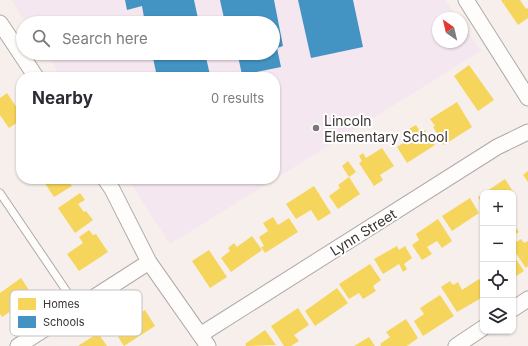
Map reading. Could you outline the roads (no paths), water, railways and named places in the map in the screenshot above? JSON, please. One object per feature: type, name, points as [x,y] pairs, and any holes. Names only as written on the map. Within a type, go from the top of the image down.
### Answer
[{"type":"street","points":[[466,0],[528,98]]},
{"type":"street","points":[[0,23],[16,47]]},
{"type":"street","points":[[25,60],[33,72]]},
{"type":"street","name":"Lynn Street","points":[[204,341],[497,147],[528,132]]},
{"type":"street","points":[[108,184],[149,262],[204,341]]},
{"type":"street","points":[[106,290],[149,262]]},
{"type":"street","points":[[516,307],[528,299]]},
{"type":"street","points":[[456,346],[480,330]]},
{"type":"street","points":[[18,346],[34,336]]},
{"type":"lane","points":[[0,193],[66,290]]},
{"type":"place","name":"Lincoln Elementary School","points":[[316,128]]}]
